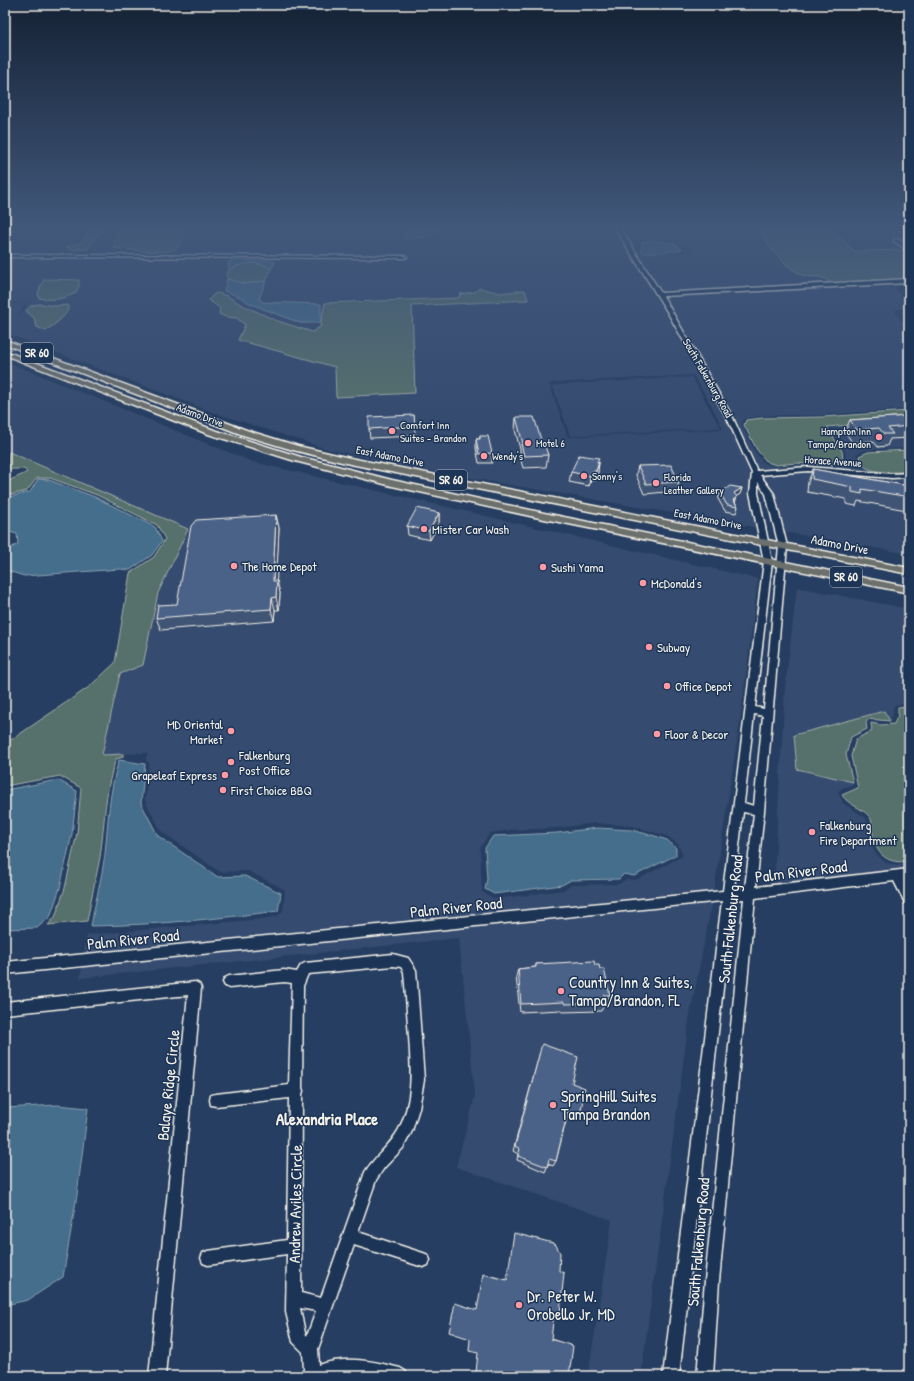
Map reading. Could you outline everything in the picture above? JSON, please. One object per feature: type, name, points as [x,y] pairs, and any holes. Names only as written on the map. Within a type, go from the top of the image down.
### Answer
[{"type":"main road","name":"SR 60","points":[[5,342],[68,365]]},
{"type":"main road","name":"Adamo Drive","points":[[5,353],[150,409],[236,440],[298,459],[392,483]]},
{"type":"main road","points":[[24,361],[52,366],[68,365]]},
{"type":"main road","name":"East Adamo Drive","points":[[68,365],[246,433],[296,448],[334,457],[766,543]]},
{"type":"main road","points":[[60,374],[68,373],[84,378],[98,376]]},
{"type":"main road","points":[[150,409],[162,409],[232,434],[237,435],[246,433]]},
{"type":"main road","points":[[236,440],[249,441],[315,459],[324,460],[334,457]]},
{"type":"main road","name":"East Adamo Drive","points":[[392,483],[544,516],[768,561]]},
{"type":"main road","name":"Adamo Drive","points":[[766,543],[909,571]]},
{"type":"main road","name":"SR 60","points":[[768,561],[909,590]]},
{"type":"street","name":"South Falkenburg Road","points":[[656,290],[721,400],[743,444],[755,473],[770,494],[783,546],[759,811],[712,1281],[705,1376]]},
{"type":"street","points":[[659,295],[740,290]]},
{"type":"street","name":"Horace Avenue","points":[[755,473],[808,469],[892,476],[909,475]]},
{"type":"street","name":"South Falkenburg Road","points":[[671,1376],[768,561],[766,543],[754,493],[755,473]]},
{"type":"street","points":[[750,709],[768,714]]},
{"type":"street","points":[[738,806],[759,811]]},
{"type":"street","name":"Palm River Road","points":[[5,968],[750,894],[909,874]]},
{"type":"street","points":[[897,875],[909,899]]},
{"type":"street","points":[[229,982],[284,976],[301,978],[305,969],[393,960],[404,962],[410,970],[418,1080],[416,1095],[401,1138],[393,1150],[380,1162],[370,1177],[310,1349],[311,1376],[336,1367],[350,1366],[376,1369],[400,1376]]},
{"type":"street","name":"Andrew Aviles Circle","points":[[301,978],[297,985],[293,1312],[298,1337],[310,1349]]},
{"type":"street","name":"Balaye Ridge Circle","points":[[5,1008],[195,988],[157,1376]]},
{"type":"street","points":[[216,1100],[296,1091]]},
{"type":"street","points":[[349,1236],[423,1260]]},
{"type":"street","points":[[208,1258],[294,1246]]},
{"type":"street","points":[[293,1299],[325,1306]]},
{"type":"shaded area","points":[[5,290],[228,290],[228,292],[251,304],[300,323],[321,323],[320,327],[312,332],[275,320],[240,304],[227,296],[220,308],[219,314],[226,317],[237,318],[245,325],[238,340],[335,367],[336,397],[415,393],[411,305],[527,300],[525,290],[654,290],[718,400],[740,444],[751,473],[750,493],[759,528],[418,469],[327,449],[212,412],[5,333],[5,316],[21,315],[27,303],[9,303],[5,309]],"holes":[[[42,304],[55,306],[64,305],[65,316],[46,331],[37,327],[34,318]],[[693,375],[708,399],[723,429],[568,437],[550,385],[552,383]]]},
{"type":"shaded area","points":[[262,290],[259,299],[263,302],[321,304],[321,323],[300,323],[251,304],[240,297],[224,291]]},
{"type":"shaded area","points":[[263,290],[474,290],[462,295],[459,298],[325,303],[321,322],[322,308],[313,303],[267,303],[259,300]]},
{"type":"shaded area","points":[[490,290],[521,290],[500,293]]},
{"type":"shaded area","points":[[659,290],[710,290],[661,293]]},
{"type":"shaded area","points":[[762,290],[896,290],[909,305],[909,309],[897,309],[895,312],[901,320],[909,323],[909,409],[822,415],[761,416],[744,419],[742,425],[754,450],[764,463],[776,467],[797,465],[834,467],[846,462],[845,451],[830,429],[909,421],[909,448],[866,450],[856,454],[861,466],[871,472],[807,467],[757,470],[747,444],[724,400],[663,296]]},
{"type":"shaded area","points":[[25,303],[19,315],[5,315],[10,304]]},
{"type":"shaded area","points":[[5,361],[253,462],[758,579],[740,722],[714,891],[84,954],[87,935],[261,919],[278,916],[283,911],[285,891],[284,889],[248,871],[220,872],[162,832],[145,801],[149,763],[146,760],[147,753],[102,755],[121,674],[143,665],[158,593],[188,529],[9,452],[8,469],[5,477]],"holes":[[[596,823],[632,826],[667,836],[678,844],[683,856],[636,880],[626,879],[619,884],[572,885],[563,890],[495,899],[482,892],[480,848],[490,833],[511,830],[556,828]]]},
{"type":"shaded area","points":[[692,377],[721,428],[570,436],[552,385]]},
{"type":"shaded area","points":[[809,471],[909,478],[909,554],[784,532],[774,494],[760,475]]},
{"type":"shaded area","points":[[38,479],[49,480],[95,497],[155,527],[162,541],[152,555],[130,570],[120,569],[24,576],[5,570],[5,551],[18,544],[17,534],[5,531],[5,498],[30,492]]},
{"type":"shaded area","points":[[797,587],[909,609],[909,704],[894,705],[893,714],[890,721],[884,711],[794,735],[797,769],[853,782],[853,785],[842,788],[838,792],[843,803],[866,818],[870,842],[876,854],[886,863],[909,866],[909,868],[776,884],[775,863],[785,688]]},
{"type":"shaded area","points":[[119,760],[145,764],[141,803],[158,836],[218,877],[245,876],[281,893],[278,911],[185,921],[91,926],[104,863],[111,795]]},
{"type":"shaded area","points":[[58,780],[77,791],[72,834],[60,888],[50,917],[37,928],[5,929],[5,790]]},
{"type":"shaded area","points":[[597,828],[631,830],[667,840],[676,848],[676,855],[634,876],[624,874],[619,879],[571,880],[562,885],[494,894],[485,889],[487,879],[485,848],[493,836],[557,833]]},
{"type":"shaded area","points":[[712,903],[689,1020],[641,1376],[588,1376],[612,1220],[456,1167],[475,1096],[459,938],[80,978],[82,966]]},
{"type":"shaded area","points":[[57,1105],[88,1108],[77,1195],[63,1277],[28,1300],[5,1305],[5,1108]]},
{"type":"green space","points":[[39,290],[77,290],[76,293],[58,299],[39,298]]},
{"type":"green space","points":[[476,290],[490,290],[500,293],[525,290],[528,300],[412,306],[415,393],[336,397],[335,367],[238,340],[245,325],[237,318],[226,317],[219,314],[220,308],[208,300],[214,294],[218,293],[275,320],[312,332],[320,327],[325,303],[459,298],[460,294]]},
{"type":"green space","points":[[42,304],[55,306],[68,305],[67,312],[64,316],[46,331],[37,327],[34,318],[26,311],[33,305]]},
{"type":"green space","points":[[909,411],[909,420],[827,427],[842,451],[843,460],[833,465],[796,463],[776,465],[767,462],[757,450],[744,425],[746,420],[762,418],[823,417]]},
{"type":"green space","points":[[909,450],[909,472],[884,472],[872,470],[863,465],[859,456],[868,452]]},
{"type":"green space","points":[[9,452],[188,529],[158,593],[143,665],[120,674],[102,755],[123,754],[123,757],[116,759],[109,783],[100,857],[87,921],[48,925],[55,917],[65,888],[77,833],[81,788],[60,776],[5,786],[5,744],[89,687],[115,663],[130,573],[154,557],[165,539],[157,525],[97,495],[50,478],[37,478],[27,491],[5,496],[5,490],[9,482],[27,472],[24,469],[8,469]]},
{"type":"green space","points":[[898,707],[909,707],[909,861],[902,862],[889,859],[880,852],[874,841],[872,822],[870,818],[866,813],[842,795],[858,788],[851,756],[856,739],[872,731],[871,723],[881,725],[894,724],[898,715]]},
{"type":"green space","points":[[884,711],[890,721],[868,719],[866,723],[867,729],[851,737],[846,755],[853,782],[797,769],[794,735]]},
{"type":"building","points":[[414,415],[415,426],[369,429],[369,417]]},
{"type":"building","points":[[909,416],[909,426],[888,428],[893,434],[884,434],[879,428],[857,430],[850,420]]},
{"type":"building","points":[[516,417],[534,417],[542,443],[544,443],[548,455],[524,456],[521,444],[523,444]]},
{"type":"building","points":[[480,436],[488,436],[492,453],[479,454],[476,439],[480,439]]},
{"type":"building","points":[[579,455],[599,458],[596,471],[593,471],[590,476],[571,472]]},
{"type":"building","points":[[671,465],[679,482],[646,484],[638,466]]},
{"type":"building","points":[[813,469],[909,486],[909,497],[862,489],[862,494],[852,492],[852,487],[812,479]]},
{"type":"building","points":[[730,486],[742,488],[734,493],[737,497],[733,500],[738,507],[727,505],[720,493]]},
{"type":"building","points":[[417,508],[439,513],[429,531],[407,526]]},
{"type":"building","name":"The Home Depot","points":[[276,515],[273,581],[277,581],[276,597],[272,598],[271,609],[156,618],[158,605],[177,604],[191,526],[196,520]]},
{"type":"building","name":"Country Inn & Suites, Tampa/Brandon, FL","points":[[594,961],[595,965],[599,965],[600,969],[604,969],[610,995],[604,995],[605,1003],[565,1004],[564,1002],[521,1004],[518,969],[536,967],[536,964]]},
{"type":"building","name":"SpringHill Suites Tampa Brandon","points":[[542,1044],[578,1057],[572,1083],[585,1088],[580,1115],[568,1111],[556,1161],[549,1159],[547,1167],[518,1156],[520,1149],[515,1146]]},
{"type":"building","name":"Dr. Peter W. Orobello Jr, MD","points":[[514,1233],[553,1243],[556,1245],[560,1253],[559,1271],[564,1273],[560,1313],[554,1313],[551,1339],[573,1346],[569,1376],[491,1376],[476,1372],[478,1353],[469,1351],[470,1339],[449,1332],[455,1303],[477,1310],[483,1274],[507,1280]]},
{"type":"place","name":"Comfort Inn Suites - Brandon","points":[[392,431]]},
{"type":"place","name":"Hampton Inn Tampa/Brandon","points":[[879,437]]},
{"type":"place","name":"Motel 6","points":[[528,443]]},
{"type":"place","name":"Wendy's","points":[[484,456]]},
{"type":"place","name":"Sonny's","points":[[584,476]]},
{"type":"place","name":"Florida Leather Gallery","points":[[656,483]]},
{"type":"place","name":"Mister Car Wash","points":[[424,529]]},
{"type":"place","name":"The Home Depot","points":[[234,566]]},
{"type":"place","name":"Sushi Yama","points":[[543,567]]},
{"type":"place","name":"McDonald's","points":[[643,583]]},
{"type":"place","name":"Subway","points":[[649,647]]},
{"type":"place","name":"Office Depot","points":[[667,686]]},
{"type":"place","name":"MD Oriental Market","points":[[231,731]]},
{"type":"place","name":"Floor & Decor","points":[[657,734]]},
{"type":"place","name":"Falkenburg Post Office","points":[[231,762]]},
{"type":"place","name":"Grapeleaf Express","points":[[225,775]]},
{"type":"place","name":"First Choice BBQ","points":[[223,790]]},
{"type":"place","name":"Falkenburg Fire Department","points":[[812,832]]},
{"type":"place","name":"Country Inn & Suites, Tampa/Brandon, FL","points":[[561,991]]},
{"type":"place","name":"SpringHill Suites Tampa Brandon","points":[[553,1105]]},
{"type":"place","name":"Dr. Peter W. Orobello Jr, MD","points":[[519,1305]]},
{"type":"district","name":"Alexandria Place","points":[[327,1119]]}]
